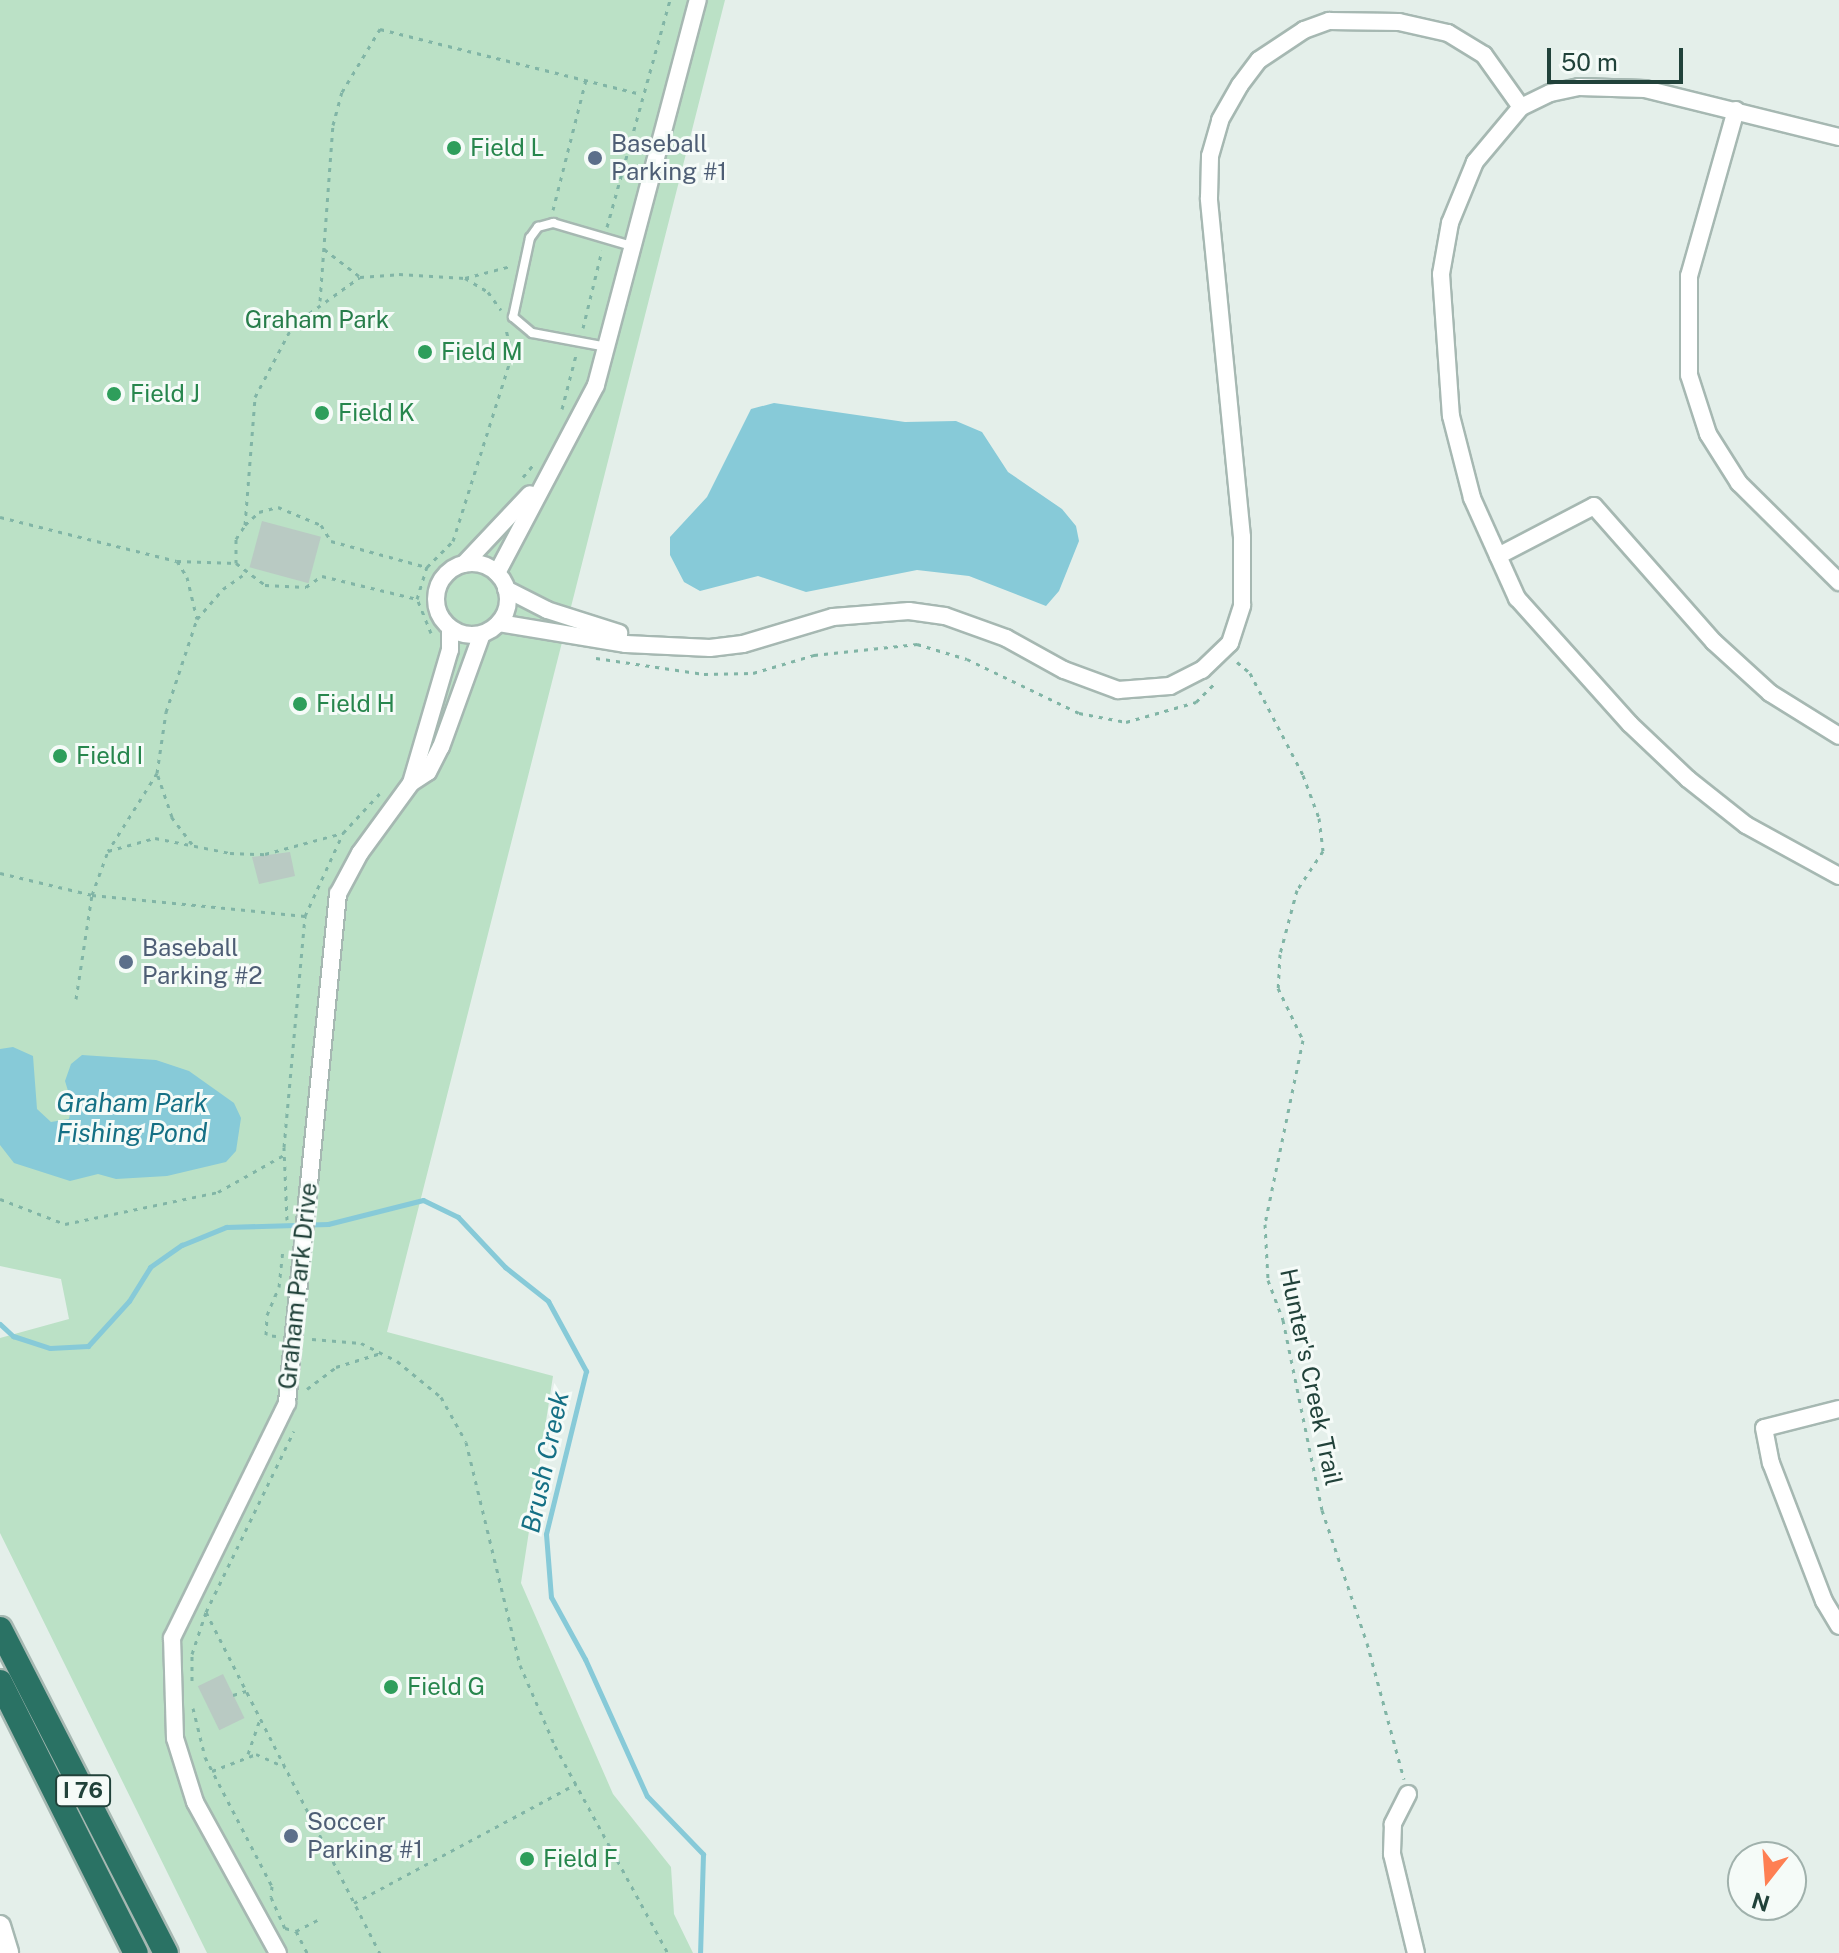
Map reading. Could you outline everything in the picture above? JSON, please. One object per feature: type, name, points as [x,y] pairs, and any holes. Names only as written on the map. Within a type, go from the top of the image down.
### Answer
[{"type":"highway","name":"I 76","points":[[0,1629],[166,1953]]},
{"type":"highway","name":"I 76","points":[[0,1682],[136,1953]]},
{"type":"street","name":"Graham Park Drive","points":[[497,573],[542,481],[575,430],[609,347],[698,0]]},
{"type":"street","points":[[499,623],[655,645],[743,644],[833,617],[909,611],[945,616],[1006,638],[1064,670],[1118,690],[1170,686],[1202,670],[1230,643],[1242,605],[1241,522],[1209,198],[1210,156],[1233,97],[1259,60],[1304,30],[1329,21],[1358,19],[1448,33],[1484,55],[1521,107]]},
{"type":"street","points":[[1839,137],[1736,110],[1619,87],[1579,87],[1521,107],[1475,162],[1450,223],[1441,274],[1451,416],[1472,498],[1517,598],[1630,724],[1746,825],[1839,876]]},
{"type":"street","points":[[1736,110],[1689,276],[1689,375],[1708,434],[1739,483],[1839,582]]},
{"type":"street","name":"Graham Park Drive","points":[[278,1953],[195,1802],[175,1738],[172,1638],[287,1403],[338,894],[360,853],[411,783],[450,650],[450,628],[438,611],[436,591],[446,573],[464,564],[542,481]]},
{"type":"street","points":[[1498,556],[1594,506],[1714,642],[1770,693],[1839,736]]},
{"type":"street","points":[[450,628],[482,634],[499,623],[505,613],[506,589],[497,573],[482,565],[464,564]]},
{"type":"street","points":[[506,589],[547,610],[655,645]]},
{"type":"street","name":"Graham Park Drive","points":[[411,783],[428,772],[441,747],[482,634]]},
{"type":"street","points":[[1839,1409],[1764,1428],[1776,1477],[1839,1626]]},
{"type":"street","points":[[1408,1794],[1393,1824],[1392,1854],[1416,1953]]},
{"type":"street","points":[[0,1926],[8,1953]]},
{"type":"lane","points":[[609,347],[523,329],[513,317],[516,290],[538,227],[553,223],[636,247]]},
{"type":"path","points":[[320,301],[326,178],[339,103],[380,29],[641,94],[670,0]]},
{"type":"path","points":[[324,249],[360,277]]},
{"type":"path","points":[[465,278],[511,266]]},
{"type":"path","points":[[245,525],[255,397],[293,325],[320,301],[360,277],[433,273],[465,278],[488,292],[502,312]]},
{"type":"path","points":[[236,563],[236,539],[245,525],[259,512],[278,507],[321,525],[331,541],[427,567],[417,599],[433,637],[450,650]]},
{"type":"path","points":[[0,517],[177,561],[236,563],[273,587],[306,587],[322,576],[417,599]]},
{"type":"path","points":[[177,561],[187,577],[197,619]]},
{"type":"path","points":[[76,999],[92,895],[108,851],[157,773],[166,712],[197,619],[223,589],[247,572]]},
{"type":"path","points":[[586,656],[704,674],[753,673],[814,655],[917,644],[967,659],[1079,713],[1126,722],[1196,702],[1217,681]]},
{"type":"path","name":"Hunter's Creek Trail","points":[[1228,671],[1238,660],[1250,673],[1319,818],[1323,851],[1297,890],[1280,954],[1278,988],[1303,1040],[1265,1224],[1268,1280],[1283,1320],[1322,1510],[1367,1643],[1408,1794]]},
{"type":"path","points":[[157,773],[172,817],[192,844]]},
{"type":"path","points":[[286,1210],[284,1155],[305,916],[343,833],[385,788]]},
{"type":"path","points":[[108,851],[155,838],[230,853],[265,854],[343,833]]},
{"type":"path","points":[[0,873],[92,895],[305,916]]},
{"type":"path","points":[[0,1199],[65,1224],[218,1192],[284,1155]]},
{"type":"path","points":[[311,1338],[361,1343],[381,1353],[441,1397],[466,1442],[520,1665],[576,1784],[668,1953]]},
{"type":"path","points":[[306,1390],[336,1367],[381,1353]]},
{"type":"path","points":[[192,1692],[192,1654],[206,1612],[380,1953]]},
{"type":"path","points":[[233,1695],[246,1691]]},
{"type":"path","points":[[192,1705],[212,1771],[272,1886],[271,1897],[285,1928],[296,1931],[321,1918]]},
{"type":"path","points":[[248,1754],[260,1718]]},
{"type":"path","points":[[212,1771],[248,1754],[271,1757],[286,1768]]},
{"type":"path","points":[[354,1903],[576,1784]]},
{"type":"path","points":[[296,1931],[307,1953]]},
{"type":"green space","name":"Graham Park","points":[[0,0],[725,0],[387,1332],[553,1376],[521,1583],[613,1794],[671,1867],[674,1914],[693,1953],[207,1953],[0,1533],[0,1338],[69,1319],[61,1279],[0,1266]]},
{"type":"water","points":[[774,403],[905,422],[956,421],[982,432],[1008,472],[1062,509],[1076,526],[1079,541],[1059,591],[1046,606],[969,576],[917,570],[806,592],[758,576],[700,591],[684,582],[670,555],[670,537],[707,497],[751,409]]},
{"type":"water","name":"Graham Park Fishing Pond","points":[[13,1047],[33,1056],[37,1109],[51,1122],[69,1119],[72,1104],[65,1081],[71,1064],[82,1055],[156,1060],[189,1071],[234,1103],[241,1118],[236,1151],[226,1162],[167,1176],[116,1179],[98,1174],[70,1181],[14,1163],[0,1145],[0,1049]]},
{"type":"building","points":[[262,521],[321,537],[308,583],[250,567]]},
{"type":"building","points":[[290,852],[295,876],[259,884],[252,857]]},
{"type":"building","points":[[223,1674],[244,1718],[219,1730],[198,1686]]},
{"type":"waterway","name":"Brush Creek","points":[[0,1324],[13,1336],[50,1348],[88,1346],[129,1301],[150,1267],[182,1245],[226,1227],[328,1224],[423,1200],[458,1217],[505,1267],[548,1301],[586,1371],[546,1534],[551,1597],[585,1659],[647,1796],[703,1854],[700,1953]]},
{"type":"place","name":"Field L","points":[[454,148]]},
{"type":"place","name":"Baseball Parking #1","points":[[595,158]]},
{"type":"place","name":"Field M","points":[[425,352]]},
{"type":"place","name":"Field J","points":[[114,394]]},
{"type":"place","name":"Field K","points":[[322,413]]},
{"type":"place","name":"Field H","points":[[300,704]]},
{"type":"place","name":"Field I","points":[[60,756]]},
{"type":"place","name":"Baseball Parking #2","points":[[126,962]]},
{"type":"place","name":"Field G","points":[[391,1687]]},
{"type":"place","name":"Soccer Parking #1","points":[[291,1836]]},
{"type":"place","name":"Field F","points":[[527,1859]]}]
